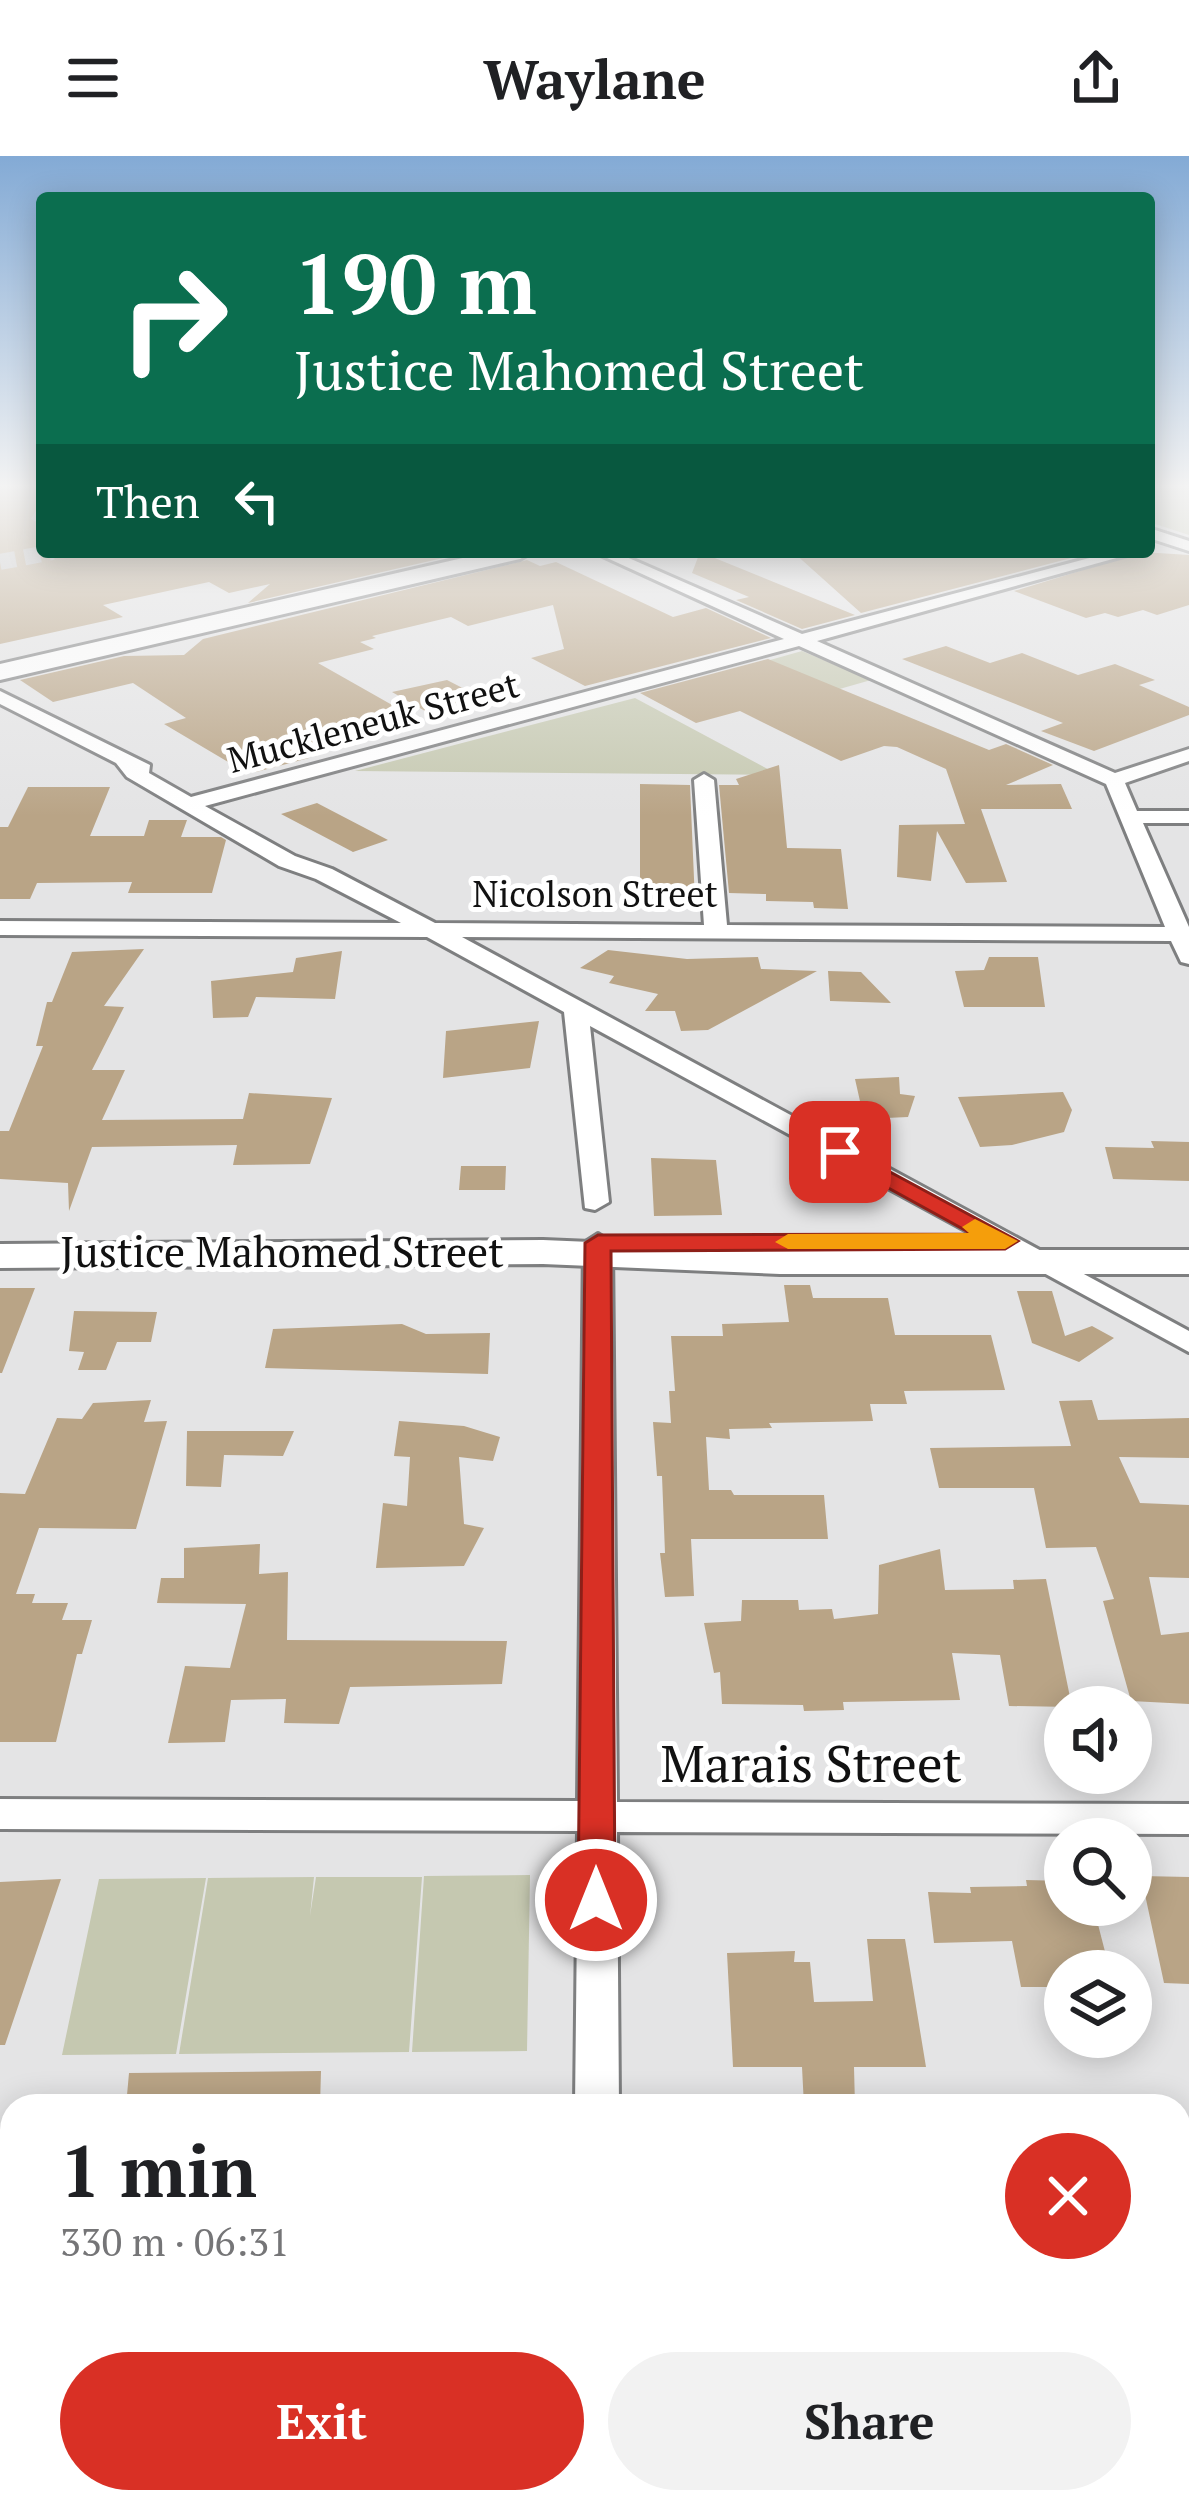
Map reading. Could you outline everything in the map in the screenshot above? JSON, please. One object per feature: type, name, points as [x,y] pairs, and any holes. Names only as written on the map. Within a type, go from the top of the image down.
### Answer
[{"type":"main road","points":[[1,683],[321,596]]},
{"type":"main road","points":[[1,683],[44,661],[328,596]]},
{"type":"main road","name":"Justice Mahomed Street","points":[[7,1252],[598,1250],[780,1262],[1189,1244]]},
{"type":"main road","name":"Justice Mahomed Street","points":[[1022,1250],[1189,1262]]},
{"type":"street","points":[[698,596],[1114,780],[1186,941]]},
{"type":"street","name":"Muckleneuk Street","points":[[194,802],[970,596]]},
{"type":"street","points":[[1,683],[56,723],[124,760],[134,773],[194,802],[287,861],[324,874],[427,929],[1189,1343]]},
{"type":"street","points":[[1114,780],[1189,755]]},
{"type":"street","points":[[704,780],[716,930]]},
{"type":"street","points":[[1133,817],[1189,817]]},
{"type":"street","name":"Nicolson Street","points":[[0,928],[716,930],[1186,941]]},
{"type":"street","points":[[576,1010],[595,1202]]},
{"type":"street","points":[[597,2094],[598,1250]]},
{"type":"street","name":"Marais Street","points":[[0,1814],[1189,1819]]},
{"type":"green space","points":[[802,651],[871,680],[787,704],[721,674]]},
{"type":"green space","points":[[635,698],[779,775],[355,771]]},
{"type":"green space","points":[[530,1875],[527,2051],[412,2052],[424,1876]]},
{"type":"green space","points":[[314,1877],[310,1916],[316,1877],[422,1877],[409,2052],[179,2054],[208,1878]]},
{"type":"green space","points":[[206,1878],[176,2054],[62,2055],[99,1879]]},
{"type":"building","points":[[0,596],[144,596],[103,605],[123,617],[0,644]]},
{"type":"building","points":[[379,596],[628,596],[673,617],[706,608],[771,638],[585,686],[531,658],[564,649],[553,605],[468,626],[451,617],[372,636],[376,638],[360,642],[374,649],[318,663],[401,710],[344,725],[362,735],[299,752],[309,758],[256,772],[249,760],[245,772],[164,724],[186,718],[133,683],[53,702],[20,680],[124,656],[184,655],[203,639]]},
{"type":"building","points":[[808,596],[855,615],[802,629],[736,600]]},
{"type":"building","points":[[842,596],[926,596],[861,613]]},
{"type":"building","points":[[1027,596],[1189,596],[1189,605],[1157,615],[1143,610],[1086,618]]},
{"type":"building","points":[[946,646],[990,663],[1022,653],[1078,675],[1115,664],[1155,680],[1139,685],[1189,707],[1189,715],[1094,751],[1041,731],[1063,723],[902,659]]},
{"type":"building","points":[[768,659],[989,750],[1006,744],[1053,765],[1006,785],[1061,784],[1072,809],[981,809],[1007,882],[966,883],[937,831],[931,881],[897,877],[899,825],[965,824],[946,769],[884,746],[841,761],[740,711],[696,723],[640,693]]},
{"type":"building","points":[[447,680],[480,697],[425,711],[392,692]]},
{"type":"building","points":[[779,765],[787,848],[841,849],[848,909],[766,901],[766,894],[729,893],[719,785],[739,785],[736,779]]},
{"type":"building","points":[[640,784],[690,785],[695,902],[668,901],[668,894],[640,894]]},
{"type":"building","points":[[28,787],[110,787],[90,836],[144,836],[149,820],[187,820],[181,837],[221,837],[226,840],[212,893],[128,893],[132,882],[37,883],[30,899],[0,899],[0,827],[8,827]]},
{"type":"building","points":[[317,803],[388,840],[353,852],[281,814]]},
{"type":"building","points":[[144,949],[104,1006],[124,1007],[92,1070],[125,1070],[102,1120],[243,1119],[249,1093],[332,1098],[310,1164],[233,1165],[237,1145],[92,1147],[69,1211],[68,1183],[0,1179],[0,1131],[9,1131],[43,1046],[36,1046],[47,1002],[52,1002],[72,952]]},
{"type":"building","points":[[608,950],[687,959],[758,957],[761,969],[817,971],[708,1030],[681,1031],[675,1011],[645,1011],[658,994],[609,983],[614,976],[580,968]]},
{"type":"building","points":[[342,951],[335,999],[256,997],[248,1017],[213,1018],[211,981],[293,972],[296,958]]},
{"type":"building","points":[[989,957],[1038,957],[1045,1007],[964,1007],[955,971],[984,970]]},
{"type":"building","points":[[828,971],[861,972],[891,1003],[830,1001]]},
{"type":"building","points":[[539,1021],[530,1068],[443,1078],[446,1031]]},
{"type":"building","points":[[899,1077],[900,1094],[915,1096],[908,1117],[864,1119],[855,1079]]},
{"type":"building","points":[[1063,1092],[1072,1110],[1064,1132],[1012,1145],[980,1147],[958,1097]]},
{"type":"building","points":[[1151,1141],[1189,1142],[1189,1181],[1113,1179],[1105,1147],[1154,1148]]},
{"type":"building","points":[[651,1158],[716,1160],[722,1215],[654,1216]]},
{"type":"building","points":[[461,1166],[506,1166],[505,1190],[459,1190]]},
{"type":"building","points":[[784,1285],[810,1285],[813,1298],[888,1298],[895,1335],[991,1335],[1005,1390],[904,1391],[907,1404],[870,1404],[873,1421],[769,1423],[772,1428],[729,1429],[730,1439],[706,1437],[709,1490],[731,1490],[734,1495],[824,1495],[828,1539],[691,1539],[694,1596],[665,1597],[660,1553],[665,1553],[662,1476],[657,1476],[653,1422],[671,1423],[669,1391],[675,1391],[671,1336],[723,1336],[722,1324],[789,1322]]},
{"type":"building","points":[[0,1288],[35,1288],[2,1373],[0,1373]]},
{"type":"building","points":[[1017,1291],[1052,1291],[1065,1336],[1092,1326],[1114,1338],[1079,1362],[1032,1343]]},
{"type":"building","points":[[74,1311],[157,1312],[151,1342],[117,1342],[106,1370],[78,1370],[84,1352],[69,1351]]},
{"type":"building","points":[[402,1324],[426,1334],[490,1333],[488,1374],[265,1368],[273,1329]]},
{"type":"building","points":[[151,1400],[144,1422],[167,1421],[136,1529],[39,1528],[16,1594],[35,1594],[32,1603],[68,1603],[62,1620],[92,1620],[82,1654],[77,1654],[56,1742],[0,1742],[0,1493],[25,1494],[57,1418],[82,1419],[93,1403]]},
{"type":"building","points":[[1092,1400],[1098,1420],[1189,1418],[1189,1458],[1119,1457],[1140,1503],[1189,1505],[1189,1578],[1149,1577],[1161,1635],[1189,1632],[1189,1704],[1152,1702],[1152,1686],[1127,1686],[1103,1601],[1114,1599],[1096,1547],[1046,1548],[1034,1488],[939,1488],[930,1448],[1071,1446],[1059,1401]]},
{"type":"building","points":[[399,1421],[464,1426],[500,1437],[493,1461],[459,1457],[464,1524],[484,1528],[464,1566],[376,1568],[383,1503],[407,1506],[410,1457],[394,1456]]},
{"type":"building","points":[[187,1431],[294,1431],[283,1456],[224,1455],[221,1487],[186,1486]]},
{"type":"building","points":[[260,1544],[259,1574],[288,1572],[287,1640],[507,1641],[502,1684],[350,1687],[339,1724],[284,1723],[286,1699],[231,1700],[225,1742],[168,1743],[185,1666],[230,1668],[246,1604],[157,1603],[161,1578],[184,1578],[184,1548]]},
{"type":"building","points":[[940,1549],[945,1590],[1014,1589],[1013,1580],[1046,1579],[1068,1686],[1044,1686],[1044,1707],[1009,1706],[1000,1655],[952,1653],[960,1700],[843,1702],[844,1710],[804,1711],[803,1705],[722,1704],[720,1672],[714,1673],[704,1623],[741,1621],[742,1600],[798,1600],[799,1610],[832,1609],[834,1619],[878,1614],[879,1565]]},
{"type":"building","points":[[1152,1876],[1189,1877],[1189,1984],[1164,1983],[1152,1926]]},
{"type":"building","points":[[61,1879],[5,2045],[0,2045],[0,1882]]},
{"type":"building","points":[[1026,1880],[1044,1880],[1044,1926],[1098,1926],[1105,1950],[1044,1950],[1044,1987],[1021,1987],[1012,1941],[934,1943],[928,1892],[1027,1886]]},
{"type":"building","points":[[867,1939],[905,1939],[926,2067],[854,2067],[855,2094],[803,2094],[802,2067],[733,2067],[727,1953],[795,1951],[794,1962],[810,1962],[814,2002],[873,2001]]},
{"type":"building","points":[[321,2071],[320,2094],[127,2094],[129,2073]]},
{"type":"slow traffic","points":[[788,1242],[1005,1241],[975,1227]]},
{"type":"route","points":[[596,1900],[598,1243],[1005,1241],[840,1152]]}]
